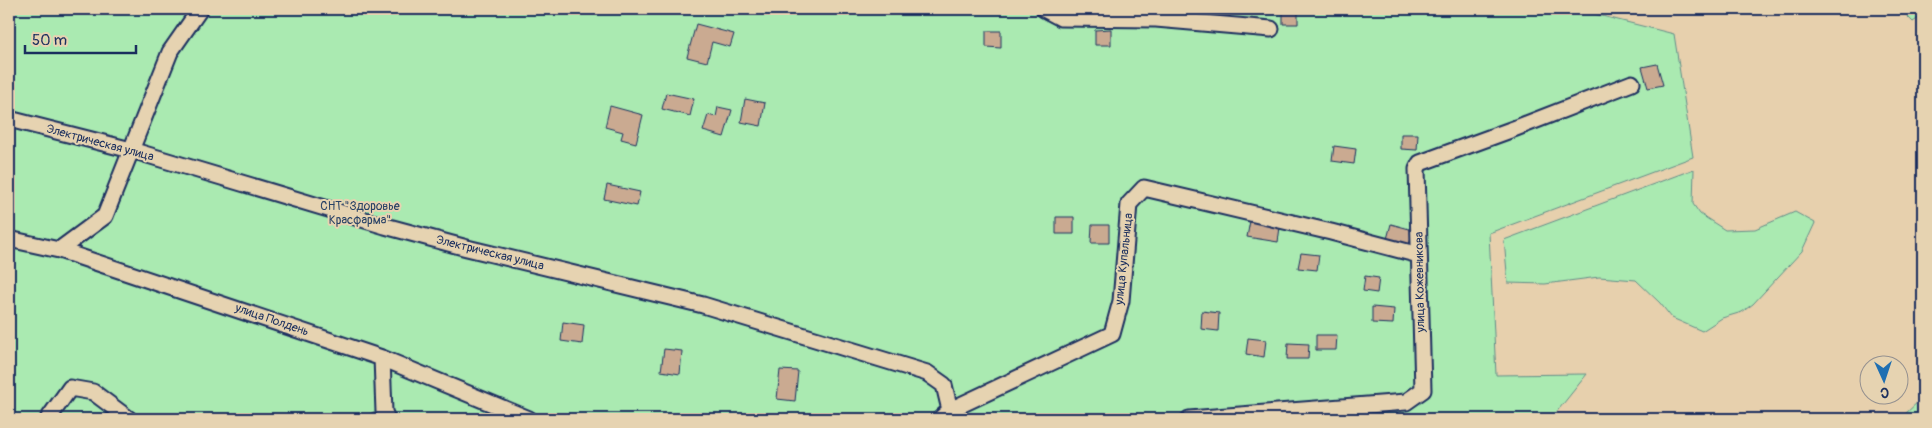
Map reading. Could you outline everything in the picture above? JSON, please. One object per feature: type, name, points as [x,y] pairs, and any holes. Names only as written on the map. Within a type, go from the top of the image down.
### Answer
[{"type":"street","points":[[59,250],[105,216],[170,52],[200,9]]},
{"type":"street","points":[[1044,9],[1061,18],[1156,19],[1270,29]]},
{"type":"street","name":"улица Кожевникова","points":[[1189,419],[1406,402],[1423,390],[1417,169],[1420,163],[1632,84]]},
{"type":"street","name":"Электрическая улица","points":[[9,119],[132,150],[467,248],[703,306],[927,373],[944,385],[945,414]]},
{"type":"street","name":"улица Купальница","points":[[945,414],[1112,334],[1121,301],[1129,204],[1144,188],[1331,232],[1419,255]]},
{"type":"street","name":"улица Полдень","points":[[9,239],[59,250],[382,358],[529,419]]},
{"type":"street","points":[[382,358],[384,412],[387,419]]},
{"type":"street","points":[[48,419],[70,388],[93,392],[129,419]]},
{"type":"green space","name":"СНТ \"Здоровье Красфарма\"","points":[[9,9],[1593,9],[1594,14],[1674,34],[1693,157],[1489,233],[1496,375],[1587,374],[1551,419],[9,419]]},
{"type":"green space","points":[[1900,9],[1923,9],[1923,15],[1913,22]]},
{"type":"green space","points":[[1694,169],[1693,204],[1700,214],[1725,230],[1755,229],[1795,212],[1815,223],[1802,251],[1753,304],[1742,312],[1722,318],[1702,331],[1672,318],[1660,303],[1636,280],[1599,277],[1545,284],[1508,283],[1504,240]]},
{"type":"green space","points":[[1923,397],[1923,419],[1900,419],[1902,417]]},
{"type":"building","points":[[1214,9],[1230,9],[1230,16],[1214,16]]},
{"type":"building","points":[[1283,9],[1298,9],[1298,24],[1283,24]]},
{"type":"building","points":[[696,24],[734,34],[730,47],[712,42],[707,62],[687,57]]},
{"type":"building","points":[[1111,29],[1111,45],[1095,45],[1095,30]]},
{"type":"building","points":[[986,31],[1001,31],[1001,48],[986,47]]},
{"type":"building","points":[[1657,64],[1663,85],[1648,88],[1642,67]]},
{"type":"building","points":[[666,93],[694,99],[690,116],[662,109]]},
{"type":"building","points":[[745,99],[765,103],[761,126],[741,122]]},
{"type":"building","points":[[610,106],[643,115],[636,143],[621,139],[623,132],[605,127]]},
{"type":"building","points":[[718,107],[732,110],[724,137],[703,131],[708,115],[716,117]]},
{"type":"building","points":[[1401,134],[1418,134],[1417,150],[1401,149]]},
{"type":"building","points":[[1334,146],[1356,149],[1354,164],[1332,161]]},
{"type":"building","points":[[607,185],[640,192],[637,206],[604,199]]},
{"type":"building","points":[[1056,217],[1074,217],[1074,234],[1056,234]]},
{"type":"building","points":[[1250,221],[1280,227],[1278,242],[1247,237]]},
{"type":"building","points":[[1391,224],[1413,230],[1409,245],[1387,239]]},
{"type":"building","points":[[1092,225],[1109,225],[1109,243],[1091,243]]},
{"type":"building","points":[[1301,253],[1319,255],[1317,270],[1298,268]]},
{"type":"building","points":[[1365,276],[1379,278],[1377,293],[1363,291]]},
{"type":"building","points":[[1372,307],[1394,309],[1393,324],[1372,323]]},
{"type":"building","points":[[1202,311],[1219,313],[1218,331],[1201,329]]},
{"type":"building","points":[[563,322],[584,325],[582,344],[561,341]]},
{"type":"building","points":[[1316,335],[1337,335],[1336,350],[1316,350]]},
{"type":"building","points":[[1248,338],[1266,340],[1264,357],[1246,354]]},
{"type":"building","points":[[1288,343],[1309,344],[1308,359],[1287,359]]},
{"type":"building","points":[[664,349],[682,351],[680,374],[661,371]]},
{"type":"building","points":[[780,370],[798,371],[795,401],[777,399]]},
{"type":"building","points":[[374,412],[377,419],[361,419],[361,418]]}]
